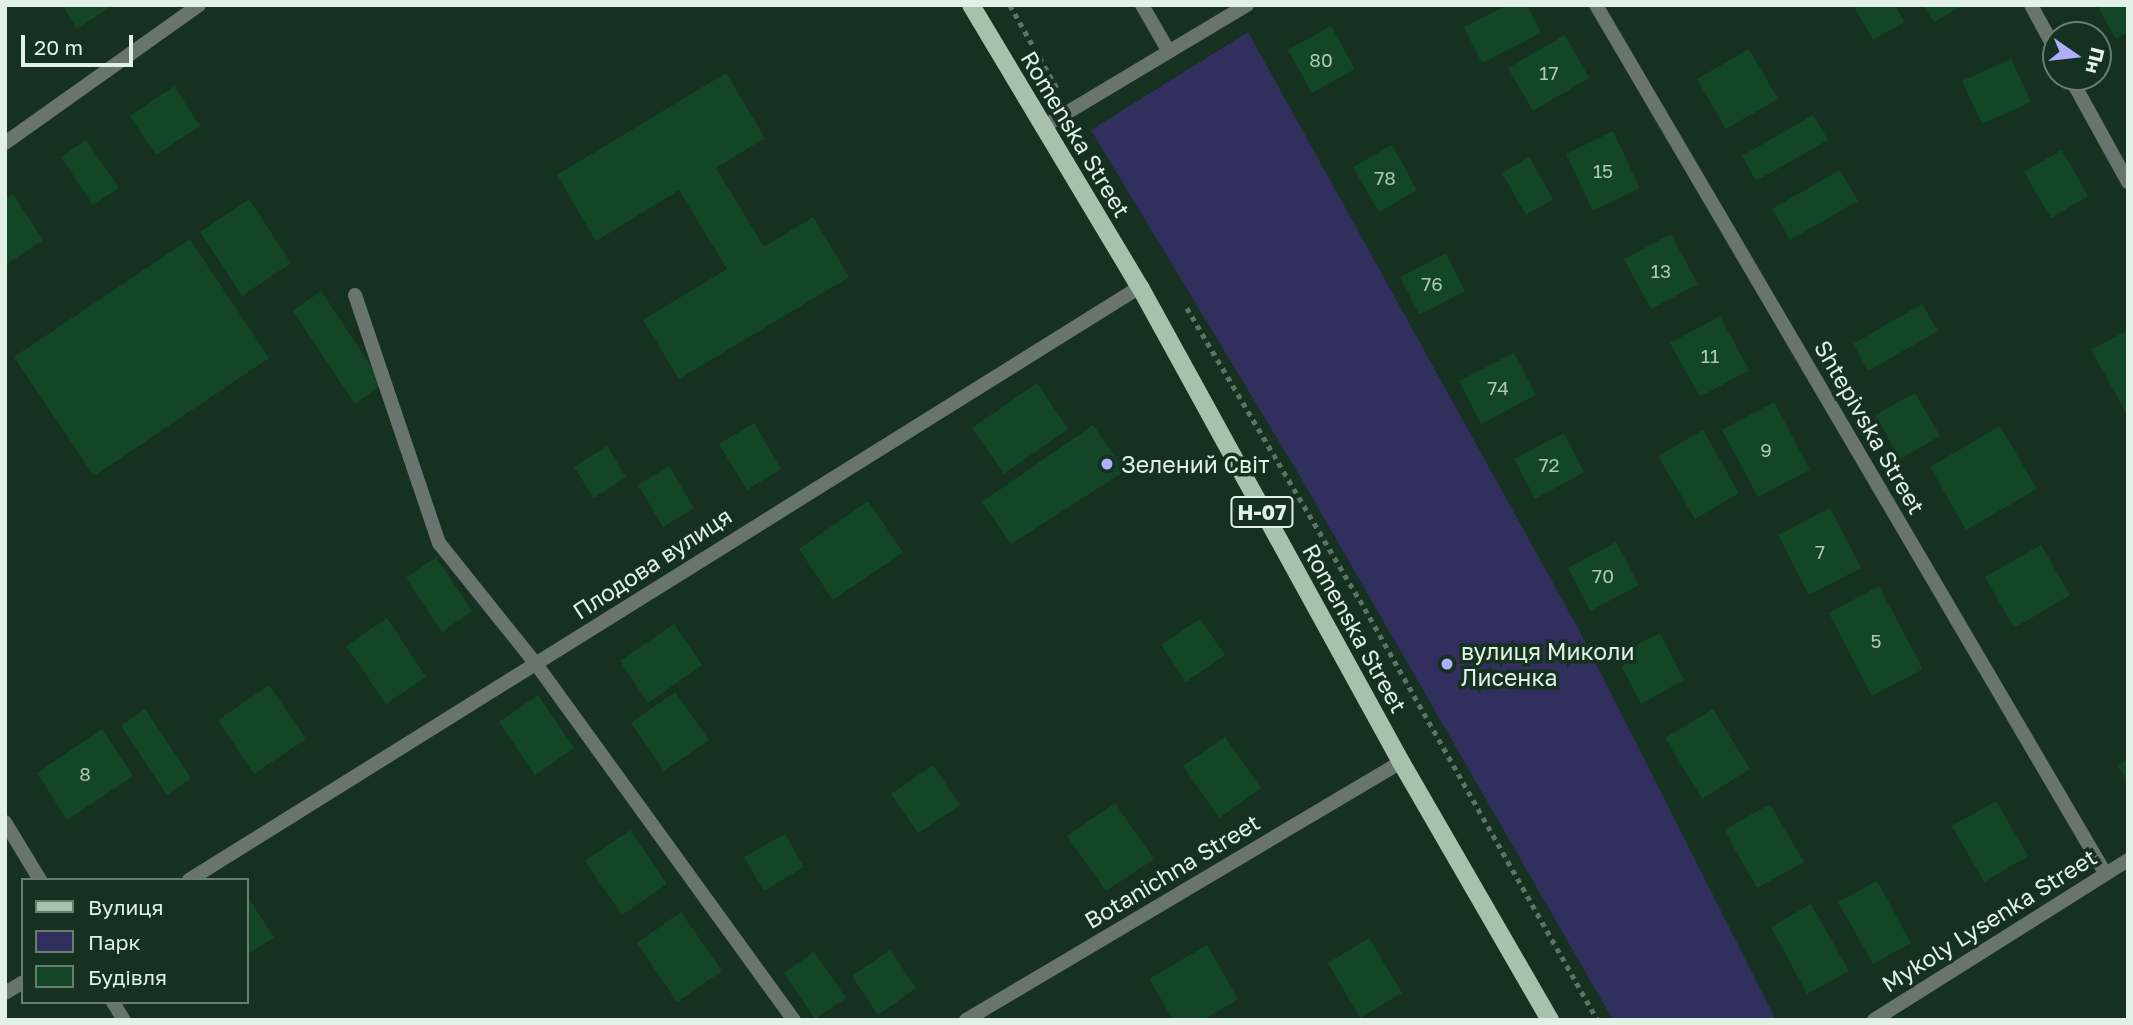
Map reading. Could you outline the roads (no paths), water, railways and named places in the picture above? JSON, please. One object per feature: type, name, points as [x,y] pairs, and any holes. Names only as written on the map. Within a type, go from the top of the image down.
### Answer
[{"type":"main road","name":"Romenska Street","points":[[971,5],[1140,287],[1401,762],[1550,1020]]},
{"type":"street","points":[[5,144],[179,11],[199,5]]},
{"type":"street","points":[[1142,5],[1168,50]]},
{"type":"street","points":[[1043,127],[1247,5]]},
{"type":"street","name":"Shtepivska Street","points":[[1596,5],[2105,873]]},
{"type":"street","points":[[2031,5],[2042,25]]},
{"type":"street","points":[[2078,91],[2128,182]]},
{"type":"street","name":"Плодова вулиця","points":[[192,878],[1140,287]]},
{"type":"street","points":[[355,295],[439,543],[537,664],[794,1020]]},
{"type":"street","name":"Botanichna Street","points":[[966,1020],[1401,762]]},
{"type":"street","points":[[5,822],[39,878]]},
{"type":"street","name":"Mykoly Lysenka Street","points":[[1874,1020],[2128,860]]},
{"type":"street","points":[[5,993],[21,983]]},
{"type":"street","points":[[114,1004],[124,1020]]},
{"type":"place","name":"Зелений Світ","points":[[1107,464]]},
{"type":"place","name":"вулиця Миколи Лисенка","points":[[1447,664]]}]
